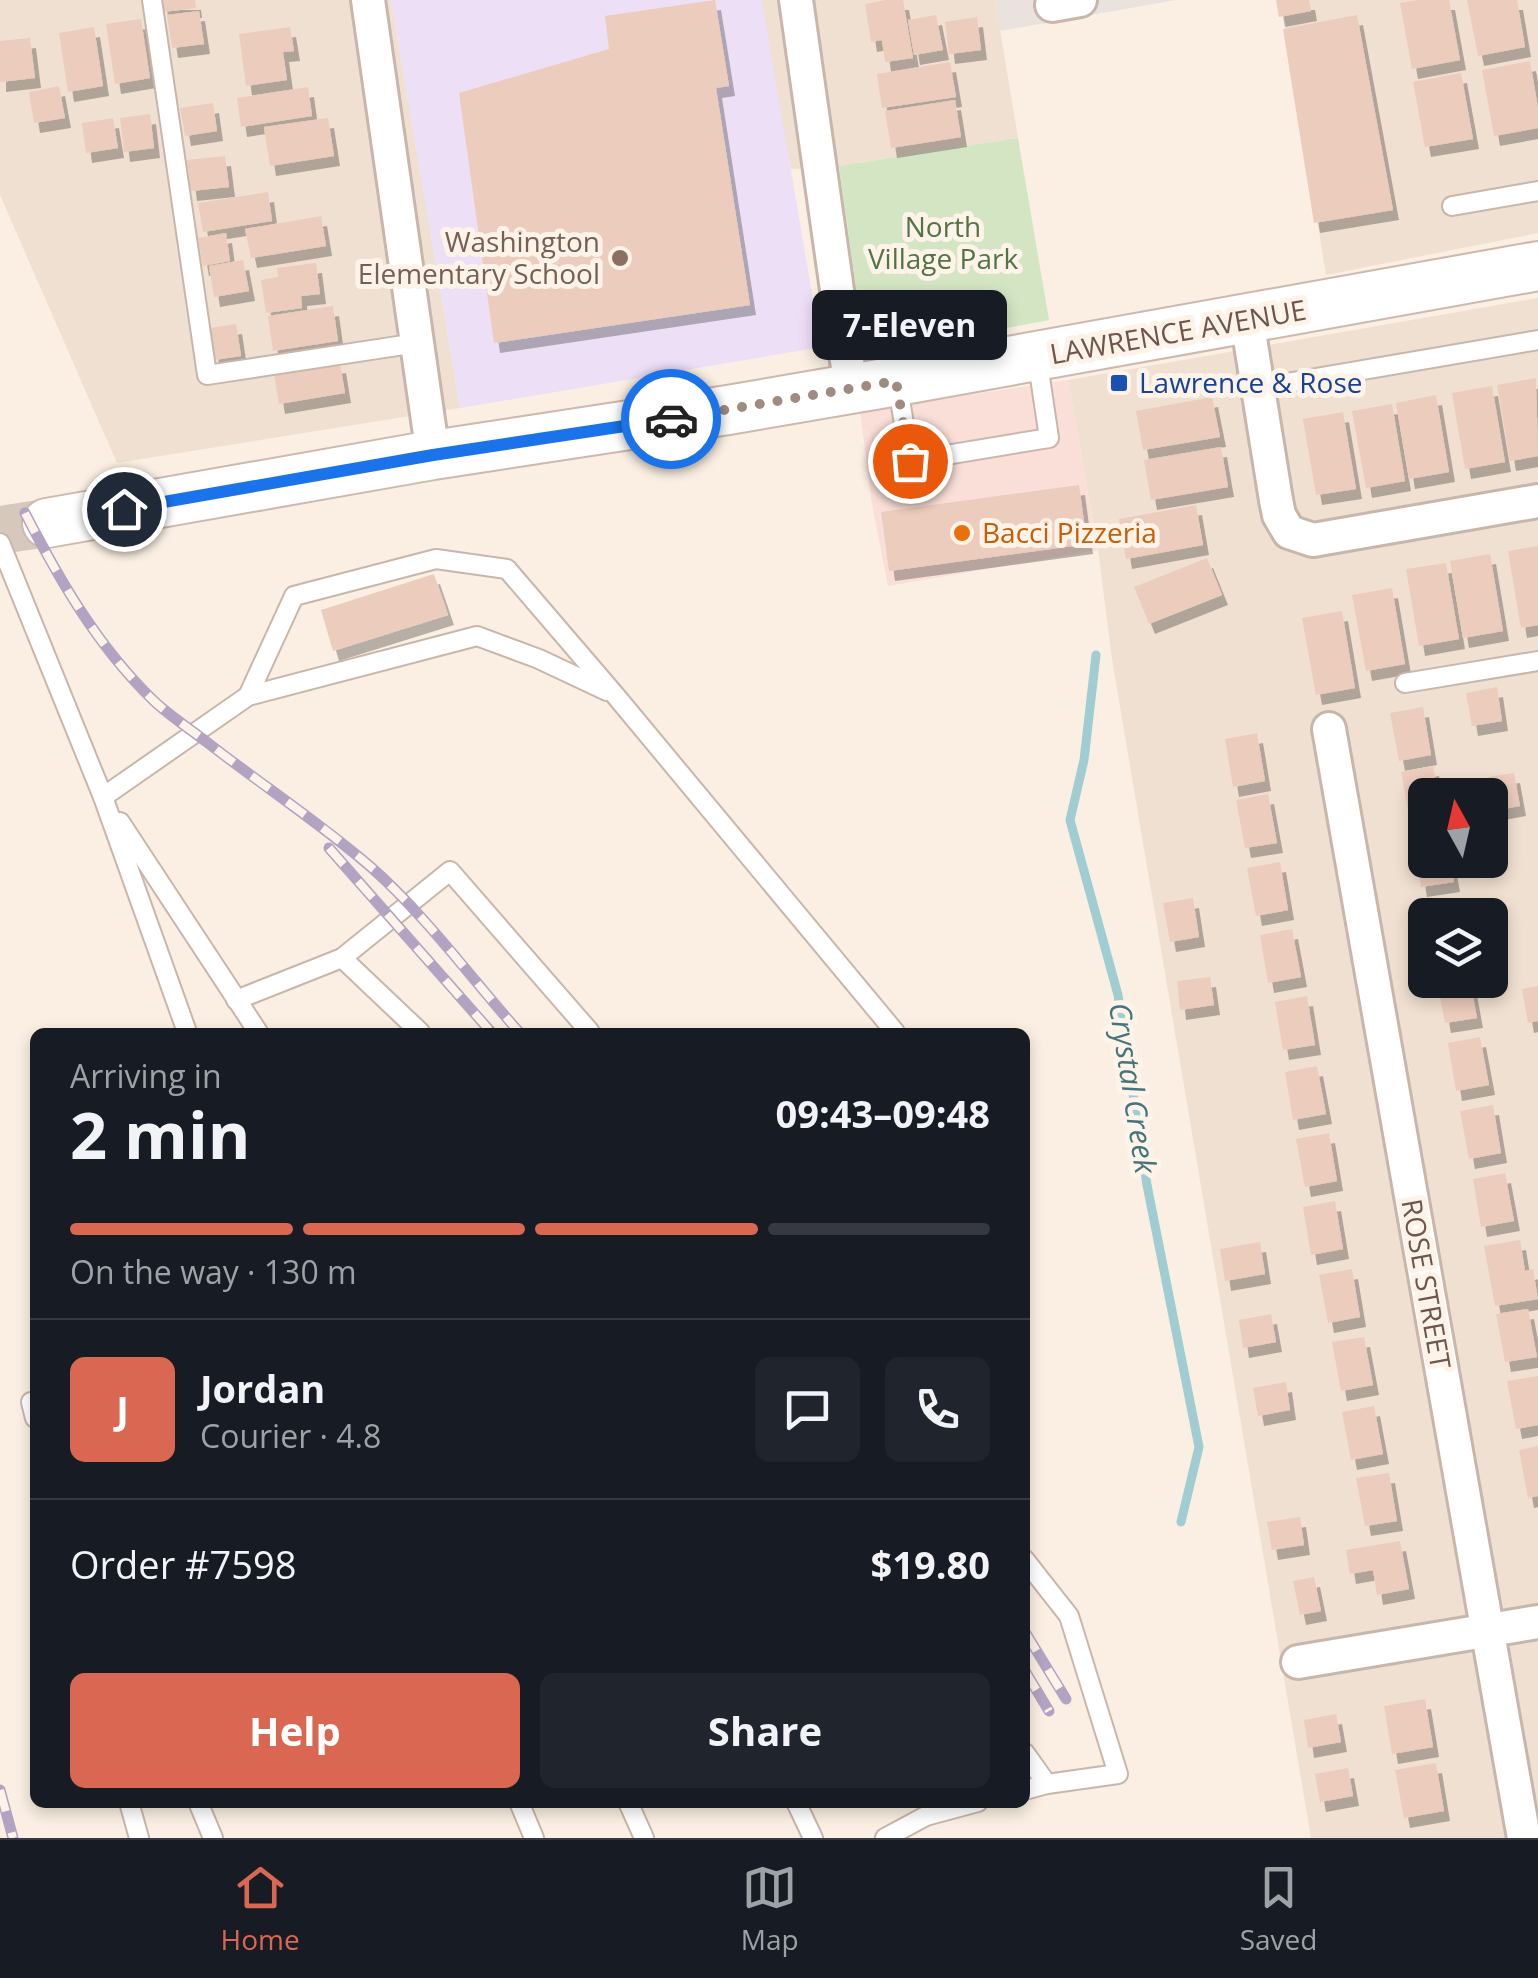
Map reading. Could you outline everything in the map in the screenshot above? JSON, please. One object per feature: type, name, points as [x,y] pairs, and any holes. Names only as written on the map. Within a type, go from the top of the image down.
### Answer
[{"type":"main road","name":"LAWRENCE AVENUE","points":[[47,523],[433,455],[1037,357],[1538,266]]},
{"type":"street","points":[[368,0],[433,455]]},
{"type":"street","points":[[796,0],[874,385]]},
{"type":"street","points":[[1247,320],[1279,515],[1289,532],[1313,540],[1538,501]]},
{"type":"street","name":"ROSE STREET","points":[[1329,729],[1524,1838]]},
{"type":"street","points":[[1298,1662],[1538,1622]]},
{"type":"lane","points":[[152,0],[207,375],[417,342]]},
{"type":"lane","points":[[1452,206],[1538,191]]},
{"type":"lane","points":[[1258,388],[1538,340]]},
{"type":"lane","points":[[874,385],[910,461],[1049,438],[1037,357]]},
{"type":"lane","points":[[0,543],[103,797],[186,1028]]},
{"type":"lane","points":[[248,696],[294,596],[436,558],[507,569],[893,1028]]},
{"type":"lane","points":[[103,797],[248,696],[477,636],[539,659],[614,695]]},
{"type":"lane","points":[[1405,683],[1538,661]]},
{"type":"lane","points":[[103,797],[255,1028]]},
{"type":"lane","points":[[236,1000],[342,958],[450,871],[587,1028]]},
{"type":"lane","points":[[342,958],[415,1028]]},
{"type":"lane","points":[[1030,1566],[1069,1616],[1118,1774],[1030,1789]]},
{"type":"lane","points":[[1030,1760],[1048,1784]]},
{"type":"lane","points":[[130,1808],[138,1838]]},
{"type":"lane","points":[[200,1808],[213,1838]]},
{"type":"lane","points":[[522,1808],[534,1838]]},
{"type":"lane","points":[[631,1808],[644,1838]]},
{"type":"lane","points":[[799,1808],[813,1838]]},
{"type":"lane","points":[[885,1838],[921,1809]]},
{"type":"shaded area","points":[[0,0],[391,0],[460,408],[117,463],[0,195]]},
{"type":"shaded area","name":"Washington Elementary School","points":[[391,0],[762,0],[821,347],[460,408]]},
{"type":"shaded area","points":[[756,0],[995,0],[1018,138],[839,166],[791,169]]},
{"type":"shaded area","points":[[995,0],[1176,0],[1000,31]]},
{"type":"shaded area","points":[[1282,0],[1538,0],[1538,233],[1326,275]]},
{"type":"shaded area","points":[[1538,298],[1538,1838],[1311,1838],[1112,659],[1098,549],[1068,380]]},
{"type":"shaded area","points":[[1068,380],[1098,550],[888,586],[860,411]]},
{"type":"green space","name":"North Village Park","points":[[1018,138],[1049,320],[893,350],[873,342],[861,323],[839,166]]},
{"type":"building","points":[[161,0],[195,0],[196,8],[163,12]]},
{"type":"building","points":[[715,0],[729,86],[716,88],[750,305],[494,343],[459,93],[609,49],[605,16]]},
{"type":"building","points":[[903,0],[913,58],[885,62],[882,40],[871,42],[865,4]]},
{"type":"building","points":[[1276,0],[1309,0],[1311,11],[1279,17]]},
{"type":"building","points":[[1449,0],[1460,60],[1412,69],[1400,3]]},
{"type":"building","points":[[1467,0],[1517,0],[1525,47],[1478,56]]},
{"type":"building","points":[[199,11],[204,44],[172,48],[167,15]]},
{"type":"building","points":[[936,15],[943,50],[914,55],[908,20]]},
{"type":"building","points":[[1357,15],[1393,210],[1314,223],[1283,29]]},
{"type":"building","points":[[977,17],[981,50],[949,54],[945,22]]},
{"type":"building","points":[[141,19],[150,78],[115,84],[106,24]]},
{"type":"building","points":[[94,27],[103,86],[68,92],[59,33]]},
{"type":"building","points":[[290,27],[294,51],[283,52],[287,80],[246,86],[239,34]]},
{"type":"building","points":[[30,38],[35,78],[0,82],[0,41]]},
{"type":"building","points":[[1530,61],[1538,128],[1494,136],[1482,70]]},
{"type":"building","points":[[950,62],[956,97],[882,108],[877,74]]},
{"type":"building","points":[[1461,73],[1473,139],[1425,147],[1413,82]]},
{"type":"building","points":[[59,86],[65,118],[34,123],[29,92]]},
{"type":"building","points":[[308,87],[312,116],[241,127],[237,98]]},
{"type":"building","points":[[955,100],[961,137],[891,148],[885,111]]},
{"type":"building","points":[[213,103],[217,131],[185,136],[180,108]]},
{"type":"building","points":[[150,114],[154,148],[124,152],[120,118]]},
{"type":"building","points":[[113,118],[118,148],[86,153],[82,123]]},
{"type":"building","points":[[328,118],[334,156],[270,166],[264,127]]},
{"type":"building","points":[[225,156],[229,187],[191,191],[187,160]]},
{"type":"building","points":[[268,192],[272,221],[203,232],[198,203]]},
{"type":"building","points":[[321,216],[326,246],[251,258],[245,229]]},
{"type":"building","points":[[226,233],[230,261],[203,266],[198,238]]},
{"type":"building","points":[[243,260],[249,291],[214,297],[209,266]]},
{"type":"building","points":[[316,263],[320,294],[301,296],[302,308],[266,313],[261,280],[278,277],[277,268]]},
{"type":"building","points":[[333,306],[338,341],[273,351],[268,316]]},
{"type":"building","points":[[236,324],[241,356],[214,360],[209,328]]},
{"type":"building","points":[[340,363],[345,393],[279,404],[274,374]]},
{"type":"building","points":[[1536,378],[1538,456],[1510,461],[1497,385]]},
{"type":"building","points":[[1492,386],[1505,462],[1465,469],[1452,393]]},
{"type":"building","points":[[1436,395],[1449,472],[1409,479],[1396,403]]},
{"type":"building","points":[[1212,397],[1220,437],[1143,450],[1136,411]]},
{"type":"building","points":[[1392,404],[1405,481],[1366,488],[1352,411]]},
{"type":"building","points":[[1343,412],[1356,489],[1316,495],[1303,419]]},
{"type":"building","points":[[1221,447],[1228,487],[1151,500],[1144,460]]},
{"type":"building","points":[[1079,485],[1087,544],[889,571],[881,512]]},
{"type":"building","points":[[1196,505],[1203,545],[1126,559],[1119,519]]},
{"type":"building","points":[[1538,546],[1538,625],[1521,628],[1508,551]]},
{"type":"building","points":[[1490,554],[1503,631],[1463,638],[1450,561]]},
{"type":"building","points":[[1207,558],[1222,595],[1149,624],[1134,587]]},
{"type":"building","points":[[1446,563],[1459,639],[1419,646],[1406,569]]},
{"type":"building","points":[[434,574],[448,615],[333,651],[321,610]]},
{"type":"building","points":[[1392,588],[1405,664],[1366,671],[1352,595]]},
{"type":"building","points":[[1342,611],[1355,688],[1316,695],[1302,618]]},
{"type":"building","points":[[1497,687],[1502,721],[1472,726],[1466,693]]},
{"type":"building","points":[[1423,707],[1431,755],[1399,761],[1390,713]]},
{"type":"building","points":[[1257,733],[1265,781],[1233,787],[1225,739]]},
{"type":"building","points":[[1433,766],[1435,778],[1408,778],[1408,809],[1401,772]]},
{"type":"building","points":[[1514,773],[1520,806],[1508,808],[1508,778],[1488,777]]},
{"type":"building","points":[[1268,794],[1277,843],[1245,848],[1236,800]]},
{"type":"building","points":[[1280,862],[1288,910],[1256,916],[1247,868]]},
{"type":"building","points":[[1420,878],[1453,878],[1454,882],[1421,887]]},
{"type":"building","points":[[1193,898],[1199,937],[1170,942],[1163,903]]},
{"type":"building","points":[[1292,929],[1301,977],[1268,983],[1260,935]]},
{"type":"building","points":[[1210,977],[1214,1005],[1180,1010],[1177,981]]},
{"type":"building","points":[[1538,986],[1538,1021],[1528,1023],[1522,989]]},
{"type":"building","points":[[1307,996],[1315,1045],[1283,1050],[1275,1002]]},
{"type":"building","points":[[1440,998],[1473,998],[1477,1018],[1445,1023]]},
{"type":"building","points":[[1480,1037],[1489,1085],[1456,1091],[1448,1043]]},
{"type":"building","points":[[1317,1066],[1326,1114],[1293,1120],[1285,1072]]},
{"type":"building","points":[[1493,1105],[1501,1153],[1469,1159],[1460,1111]]},
{"type":"building","points":[[1329,1133],[1337,1181],[1305,1187],[1296,1139]]},
{"type":"building","points":[[1505,1173],[1514,1221],[1481,1227],[1473,1179]]},
{"type":"building","points":[[1335,1201],[1343,1249],[1311,1255],[1303,1207]]},
{"type":"building","points":[[1520,1240],[1525,1271],[1533,1269],[1538,1299],[1495,1306],[1484,1246]]},
{"type":"building","points":[[1260,1242],[1265,1274],[1225,1281],[1220,1249]]},
{"type":"building","points":[[1352,1269],[1360,1317],[1328,1323],[1319,1275]]},
{"type":"building","points":[[1528,1309],[1537,1357],[1505,1362],[1496,1314]]},
{"type":"building","points":[[1271,1314],[1276,1342],[1243,1348],[1239,1320]]},
{"type":"building","points":[[1364,1337],[1373,1385],[1341,1391],[1332,1342]]},
{"type":"building","points":[[1538,1376],[1538,1425],[1516,1429],[1507,1381]]},
{"type":"building","points":[[1286,1382],[1290,1410],[1258,1416],[1253,1388]]},
{"type":"building","points":[[1374,1406],[1383,1454],[1351,1460],[1342,1412]]},
{"type":"building","points":[[1538,1446],[1538,1496],[1528,1498],[1519,1450]]},
{"type":"building","points":[[1389,1473],[1397,1521],[1365,1526],[1356,1478]]},
{"type":"building","points":[[1300,1517],[1304,1545],[1272,1550],[1267,1522]]},
{"type":"building","points":[[1400,1541],[1409,1589],[1377,1595],[1373,1570],[1350,1574],[1346,1550]]},
{"type":"building","points":[[1314,1577],[1321,1611],[1300,1615],[1293,1581]]},
{"type":"building","points":[[1425,1699],[1433,1747],[1392,1754],[1384,1706]]},
{"type":"building","points":[[1336,1714],[1341,1742],[1308,1748],[1304,1720]]},
{"type":"building","points":[[1436,1763],[1444,1811],[1404,1818],[1395,1770]]},
{"type":"building","points":[[1348,1768],[1353,1796],[1320,1802],[1315,1774]]},
{"type":"waterway","name":"Crystal Creek","points":[[1096,655],[1084,760],[1070,820],[1118,995],[1147,1185],[1199,1447],[1181,1522]]},
{"type":"tunnel","points":[[0,530],[47,523]]},
{"type":"railway","points":[[25,513],[82,612],[115,658],[154,701],[392,886],[516,1028]]},
{"type":"railway","points":[[329,848],[487,1028]]},
{"type":"railway","points":[[1030,1640],[1066,1699]]},
{"type":"railway","points":[[1030,1679],[1049,1711]]},
{"type":"railway","points":[[0,1790],[13,1838]]},
{"type":"way so far","points":[[671,419],[896,381],[910,461]]},
{"type":"place","name":"Washington Elementary School","points":[[620,258]]},
{"type":"place","name":"Lawrence & Rose","points":[[1119,383]]},
{"type":"place","name":"7-Eleven","points":[[910,461]]},
{"type":"place","name":"Bacci Pizzeria","points":[[962,533]]},
{"type":"route","points":[[124,509],[433,455],[671,419]]}]
